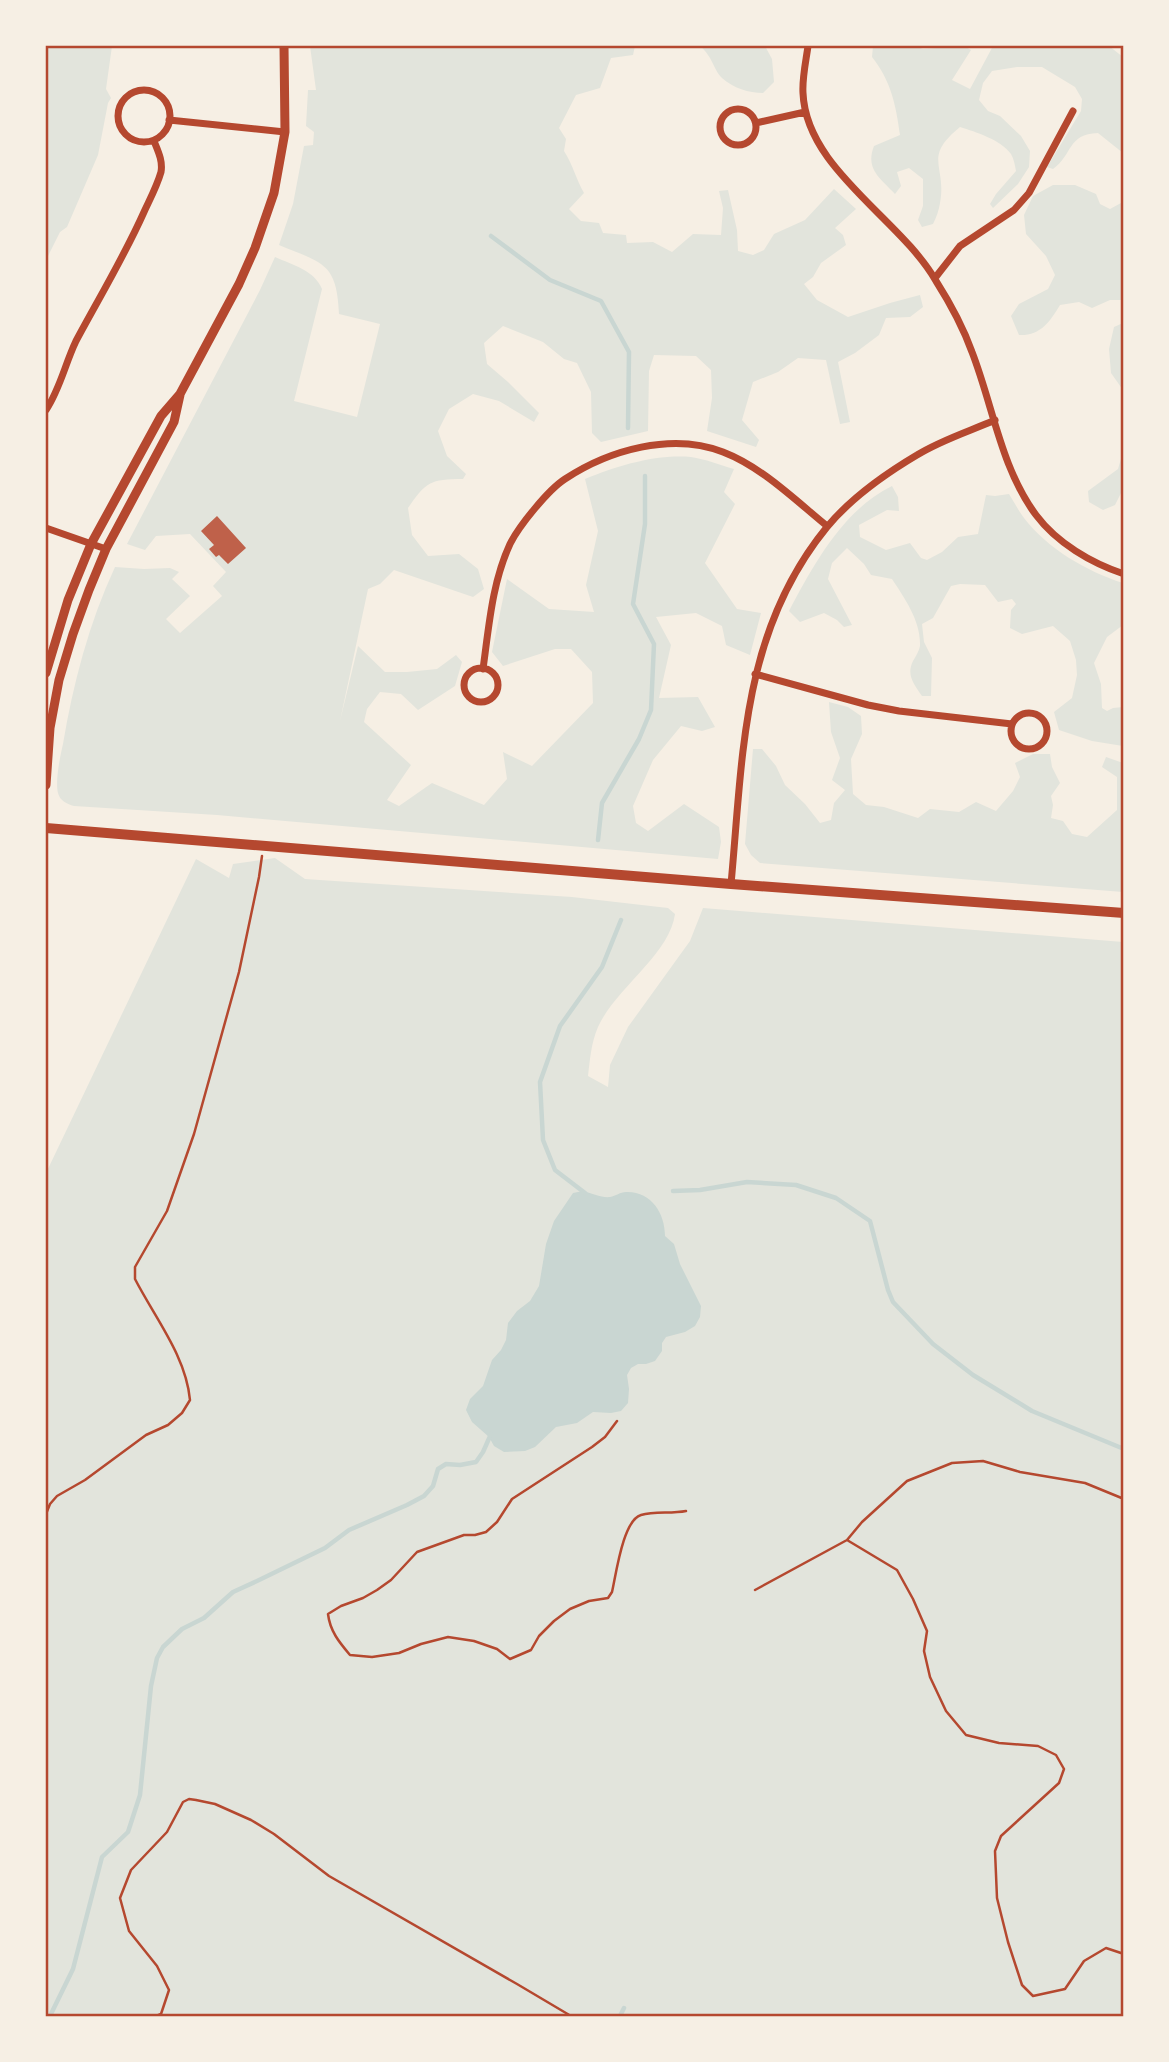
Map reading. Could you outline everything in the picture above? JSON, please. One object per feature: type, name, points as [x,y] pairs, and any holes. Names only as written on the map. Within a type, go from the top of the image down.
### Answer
[{"type":"main road","points":[[46,828],[1124,913]]},
{"type":"street","points":[[46,673],[68,600],[91,544],[161,416],[180,394],[239,284],[255,248],[274,193],[285,132],[284,46]]},
{"type":"street","points":[[808,46],[803,93],[806,112],[818,141],[848,183],[892,224],[935,278],[973,353],[1010,467],[1024,496],[1038,517],[1055,535],[1103,567],[1124,574]]},
{"type":"street","points":[[139,91],[155,93],[167,104],[170,112],[167,129],[154,141],[136,142],[128,138],[118,123],[118,114],[124,99],[139,91]]},
{"type":"street","points":[[735,110],[746,112],[757,123],[753,137],[743,144],[726,141],[720,131],[725,115],[735,110]]},
{"type":"street","points":[[935,278],[960,246],[1014,210],[1029,193],[1073,111]]},
{"type":"street","points":[[757,123],[806,112]]},
{"type":"street","points":[[169,120],[285,132]]},
{"type":"street","points":[[46,410],[56,395],[67,359],[125,253],[157,183],[162,168],[154,141]]},
{"type":"street","points":[[46,785],[50,728],[59,680],[89,590],[106,549],[174,422],[180,394]]},
{"type":"street","points":[[731,884],[746,717],[767,632],[788,586],[827,526],[867,489],[920,453],[995,421]]},
{"type":"street","points":[[483,669],[494,591],[512,540],[528,517],[562,480],[587,466],[640,447],[676,444],[722,451],[749,464],[827,526]]},
{"type":"street","points":[[46,528],[106,549]]},
{"type":"street","points":[[483,669],[495,676],[498,684],[493,697],[481,702],[469,696],[465,683],[469,674],[483,669]]},
{"type":"street","points":[[755,674],[899,711],[1012,724]]},
{"type":"street","points":[[1036,714],[1045,721],[1046,738],[1031,749],[1019,746],[1011,736],[1012,724],[1019,715],[1036,714]]},
{"type":"path","points":[[46,1514],[57,1496],[85,1480],[146,1435],[168,1425],[182,1413],[190,1400],[189,1384],[180,1362],[135,1279],[135,1268],[167,1211],[194,1134],[239,972],[260,877],[262,846]]},
{"type":"path","points":[[617,1421],[605,1437],[592,1447],[512,1499],[497,1522],[486,1532],[464,1535],[417,1552],[391,1580],[377,1590],[328,1614],[330,1627],[340,1643],[350,1655],[372,1657],[399,1653],[448,1637],[497,1649],[510,1659],[531,1650],[554,1620],[570,1609],[589,1601],[608,1598],[612,1592],[623,1542],[636,1517],[642,1514],[686,1511]]},
{"type":"path","points":[[755,1590],[847,1540],[862,1522],[907,1481],[952,1463],[983,1461],[1020,1472],[1085,1483],[1124,1499]]},
{"type":"path","points":[[847,1540],[897,1570],[927,1631],[924,1651],[930,1677],[946,1711],[966,1735],[999,1743],[1038,1746],[1056,1755],[1064,1769],[1059,1783],[1001,1836],[995,1851],[997,1898],[1022,1985],[1033,1997],[1065,1989],[1084,1961],[1106,1948],[1124,1954]]},
{"type":"path","points":[[156,2017],[161,2014],[169,1990],[157,1966],[129,1931],[120,1898],[131,1870],[167,1832],[183,1802],[189,1799],[215,1804],[251,1820],[274,1834],[329,1877],[570,2017]]},
{"type":"shaded area","points":[[46,46],[112,46],[106,89],[111,98],[98,155],[67,227],[60,232],[46,260]]},
{"type":"shaded area","points":[[310,46],[635,46],[633,55],[611,58],[600,88],[576,95],[559,128],[566,139],[564,151],[584,193],[569,209],[581,221],[599,223],[603,233],[626,235],[627,243],[653,242],[672,252],[693,234],[721,235],[723,208],[719,191],[728,190],[737,230],[738,251],[753,255],[764,250],[774,234],[805,220],[834,189],[856,209],[835,228],[843,235],[846,245],[821,263],[813,277],[804,284],[817,300],[848,317],[920,295],[923,307],[910,317],[886,318],[879,335],[838,362],[850,422],[840,424],[826,360],[798,358],[778,372],[753,382],[742,420],[759,440],[756,447],[707,431],[712,398],[711,370],[696,356],[654,355],[649,371],[648,431],[601,442],[592,433],[591,392],[577,363],[564,359],[543,342],[503,326],[484,343],[487,364],[539,413],[534,422],[499,401],[473,394],[449,409],[438,431],[447,456],[466,474],[463,479],[430,484],[408,508],[412,535],[428,556],[459,554],[478,569],[484,589],[473,597],[394,570],[380,584],[368,589],[340,721],[358,646],[385,672],[437,669],[456,655],[462,662],[455,686],[418,710],[401,694],[380,692],[367,709],[364,722],[411,765],[387,800],[399,806],[432,783],[484,805],[507,779],[503,752],[532,766],[593,703],[592,672],[571,649],[555,649],[503,666],[492,652],[507,579],[549,609],[594,612],[586,585],[598,531],[585,479],[623,466],[664,457],[691,457],[734,469],[724,492],[735,504],[705,563],[737,609],[761,613],[750,655],[726,645],[722,626],[696,613],[656,617],[671,645],[659,698],[698,697],[715,727],[702,731],[681,726],[653,760],[633,806],[636,823],[648,831],[684,804],[719,827],[721,842],[718,859],[217,815],[74,806],[64,802],[59,796],[58,769],[77,676],[97,610],[115,567],[170,568],[179,572],[172,579],[190,596],[166,619],[180,633],[222,596],[213,586],[226,572],[190,534],[156,536],[145,550],[127,544],[275,257],[314,277],[322,289],[294,401],[357,417],[380,324],[339,314],[335,284],[324,267],[279,245],[293,204],[304,146],[313,145],[314,132],[306,126],[308,90],[316,90]]},
{"type":"shaded area","points":[[700,46],[765,46],[772,59],[774,82],[763,93],[736,87],[722,78]]},
{"type":"shaded area","points":[[873,46],[914,46],[923,49],[964,46],[971,50],[952,80],[970,89],[993,46],[1109,46],[1123,57],[1123,153],[1098,133],[1088,134],[1075,141],[1053,169],[1047,167],[1081,111],[1082,99],[1075,87],[1042,67],[992,71],[983,83],[979,100],[988,111],[1000,116],[1021,136],[1030,151],[1029,167],[1018,184],[993,208],[990,204],[996,194],[1016,171],[1013,158],[1007,149],[995,141],[960,127],[942,147],[938,162],[941,179],[939,208],[933,224],[922,227],[918,220],[923,206],[923,179],[909,168],[897,172],[901,186],[895,194],[879,178],[871,161],[874,146],[900,135],[892,94],[872,57]]},
{"type":"shaded area","points":[[1053,185],[1075,185],[1096,194],[1100,204],[1110,209],[1121,203],[1123,198],[1123,300],[1110,300],[1092,308],[1079,302],[1060,305],[1044,327],[1033,333],[1019,335],[1011,316],[1019,304],[1048,289],[1055,275],[1046,256],[1026,234],[1024,215],[1033,196]]},
{"type":"shaded area","points":[[1123,323],[1123,390],[1111,373],[1109,349],[1114,327]]},
{"type":"shaded area","points":[[1123,452],[1123,489],[1115,505],[1103,510],[1089,502],[1088,491],[1118,469]]},
{"type":"shaded area","points":[[892,486],[898,497],[899,511],[887,510],[859,525],[860,537],[886,550],[910,543],[921,558],[927,560],[942,552],[958,537],[978,534],[986,495],[1009,494],[1024,518],[1044,540],[1069,558],[1123,583],[1123,625],[1107,637],[1094,663],[1101,684],[1102,708],[1107,711],[1123,707],[1123,746],[1092,741],[1059,730],[1054,712],[1072,698],[1077,675],[1070,641],[1053,626],[1022,634],[1010,628],[1011,610],[1016,604],[1012,599],[998,602],[985,585],[951,586],[933,618],[922,624],[924,642],[932,658],[931,696],[922,696],[911,675],[920,637],[907,602],[892,579],[871,575],[847,548],[832,563],[828,579],[852,625],[844,627],[824,613],[800,622],[789,611],[820,557],[844,524],[875,496]]},
{"type":"shaded area","points":[[829,702],[848,707],[861,716],[862,734],[851,759],[853,794],[866,805],[884,807],[918,818],[930,809],[959,812],[976,802],[996,811],[1013,791],[1020,777],[1015,763],[1033,754],[1050,754],[1052,767],[1060,783],[1051,796],[1051,818],[1063,821],[1072,834],[1087,837],[1117,810],[1117,777],[1102,767],[1106,757],[1123,763],[1123,892],[760,863],[751,855],[745,844],[753,749],[762,749],[776,766],[785,785],[820,823],[831,820],[834,803],[845,790],[832,780],[840,758],[831,732]]},
{"type":"shaded area","points":[[275,858],[305,879],[572,897],[668,908],[675,914],[663,943],[616,999],[598,1027],[588,1076],[608,1087],[610,1065],[628,1027],[690,941],[703,908],[1123,942],[1123,2016],[46,2016],[46,1173],[196,859],[229,878],[233,864]]},
{"type":"shaded area","points":[[583,1191],[607,1197],[624,1192],[635,1193],[643,1195],[655,1205],[662,1219],[665,1236],[674,1244],[680,1264],[701,1306],[700,1317],[695,1326],[685,1332],[666,1337],[662,1343],[662,1351],[655,1361],[631,1368],[627,1375],[628,1403],[621,1411],[593,1412],[577,1423],[556,1427],[535,1447],[525,1451],[504,1452],[494,1446],[489,1437],[472,1422],[466,1410],[470,1399],[483,1386],[492,1360],[506,1340],[508,1323],[517,1311],[530,1301],[539,1286],[546,1244],[554,1221],[573,1193]]},
{"type":"building","points":[[217,516],[246,548],[228,564],[209,549],[214,545],[201,531]]},
{"type":"waterway","points":[[491,236],[550,280],[601,301],[629,352],[628,428]]},
{"type":"waterway","points":[[598,840],[602,803],[639,739],[651,710],[654,644],[633,604],[645,524],[645,476]]},
{"type":"waterway","points":[[585,1193],[555,1170],[543,1140],[540,1082],[560,1026],[602,967],[621,920]]},
{"type":"waterway","points":[[673,1191],[700,1190],[747,1182],[796,1185],[836,1198],[870,1221],[893,1302],[933,1344],[973,1375],[1032,1411],[1124,1449]]},
{"type":"waterway","points":[[50,2016],[73,1969],[102,1857],[128,1832],[140,1795],[151,1686],[157,1658],[163,1647],[182,1629],[204,1618],[233,1592],[325,1548],[349,1530],[424,1496],[433,1486],[438,1469],[446,1464],[476,1462],[491,1434]]},
{"type":"waterway","points":[[620,2016],[624,2008]]}]
